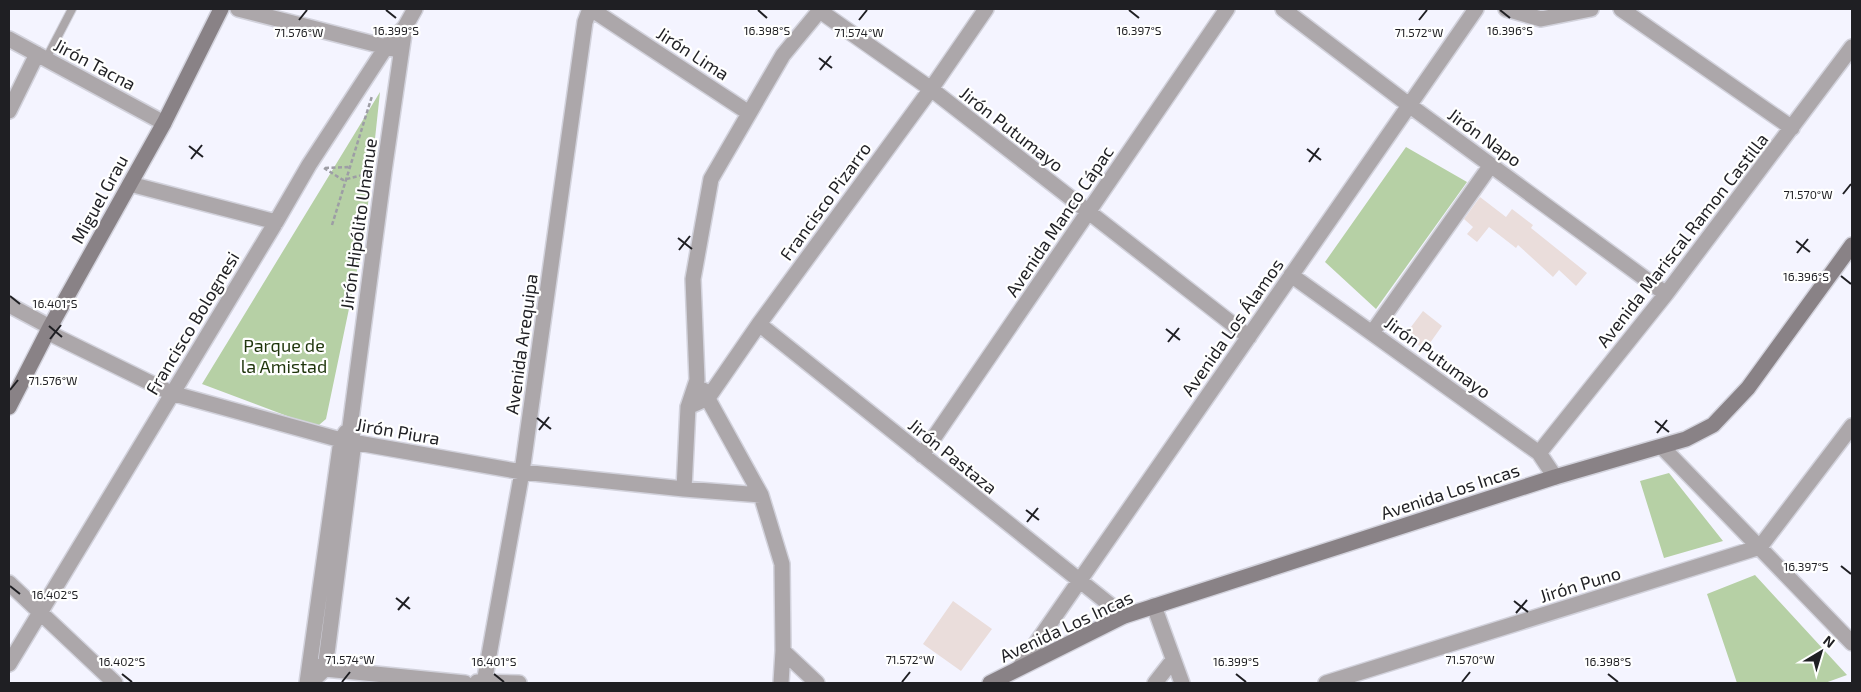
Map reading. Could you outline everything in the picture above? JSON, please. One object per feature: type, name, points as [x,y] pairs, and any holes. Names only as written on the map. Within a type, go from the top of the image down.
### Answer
[{"type":"street","name":"Miguel Grau","points":[[9,407],[48,329],[164,123],[221,9]]},
{"type":"street","points":[[238,9],[402,52]]},
{"type":"street","name":"Francisco Bolognesi","points":[[9,664],[276,222],[308,165],[386,47],[405,26],[415,9]]},
{"type":"street","name":"Jirón Lima","points":[[590,9],[750,113]]},
{"type":"street","name":"Avenida Arequipa","points":[[485,682],[522,472],[585,22],[590,9]]},
{"type":"street","name":"Francisco Pizarro","points":[[708,398],[758,324],[931,89],[986,9]]},
{"type":"street","name":"Avenida Manco Cápac","points":[[922,455],[1227,9]]},
{"type":"street","name":"Jirón Napo","points":[[1282,9],[1666,294]]},
{"type":"street","name":"Avenida Los Álamos","points":[[1019,668],[1476,9]]},
{"type":"street","points":[[1506,9],[1541,19],[1591,9]]},
{"type":"street","points":[[1621,9],[1792,128]]},
{"type":"street","points":[[684,489],[688,407],[697,380],[692,279],[711,179],[783,55],[820,10]]},
{"type":"street","name":"Jirón Putumayo","points":[[820,10],[931,89],[1249,337]]},
{"type":"street","name":"Jirón Hipólito Unanue","points":[[317,667],[405,26]]},
{"type":"street","name":"Jirón Tacna","points":[[9,39],[164,123]]},
{"type":"street","name":"Avenida Mariscal Ramon Castilla","points":[[1539,453],[1666,294],[1852,47]]},
{"type":"street","points":[[9,111],[42,57]]},
{"type":"street","points":[[1372,333],[1491,165]]},
{"type":"street","points":[[130,184],[276,222]]},
{"type":"street","name":"Avenida Los Incas","points":[[990,683],[1124,616],[1555,477],[1686,439],[1713,425],[1748,388],[1852,244]]},
{"type":"street","name":"Jirón Putumayo","points":[[1291,275],[1539,453],[1555,477]]},
{"type":"street","name":"Jirón Piura","points":[[9,305],[48,329],[171,393],[347,441],[522,472],[761,495]]},
{"type":"street","name":"Jirón Pastaza","points":[[758,324],[1124,616]]},
{"type":"street","points":[[697,380],[761,495],[782,564],[783,651],[781,683]]},
{"type":"street","points":[[688,407],[708,398]]},
{"type":"street","points":[[1760,548],[1852,426]]},
{"type":"street","points":[[1662,447],[1852,643]]},
{"type":"street","name":"Jirón Puno","points":[[1326,683],[1760,548]]},
{"type":"street","points":[[9,583],[115,683]]},
{"type":"street","points":[[1154,606],[1182,683]]},
{"type":"street","points":[[783,651],[817,683]]},
{"type":"street","points":[[1155,683],[1173,660]]},
{"type":"street","points":[[308,683],[317,667],[467,683],[519,683]]},
{"type":"lane","points":[[42,57],[72,9]]},
{"type":"path","points":[[332,225],[373,93]]},
{"type":"path","points":[[308,165],[324,168],[351,167]]},
{"type":"path","points":[[324,168],[343,180],[384,171]]},
{"type":"green space","name":"Parque de la Amistad","points":[[380,92],[365,232],[326,419],[319,425],[311,425],[202,384]]},
{"type":"green space","points":[[1406,147],[1467,182],[1376,309],[1325,262]]},
{"type":"green space","points":[[1669,473],[1723,541],[1664,558],[1640,481]]},
{"type":"green space","points":[[1755,575],[1847,675],[1825,683],[1737,683],[1707,594]]},
{"type":"building","points":[[1480,197],[1506,217],[1512,209],[1533,225],[1531,228],[1587,273],[1576,286],[1559,270],[1553,277],[1518,245],[1516,248],[1489,227],[1477,242],[1467,234],[1473,227],[1464,219]]},
{"type":"building","points":[[1423,311],[1442,326],[1425,350],[1405,335]]},
{"type":"building","points":[[953,601],[992,629],[961,671],[923,644]]}]
